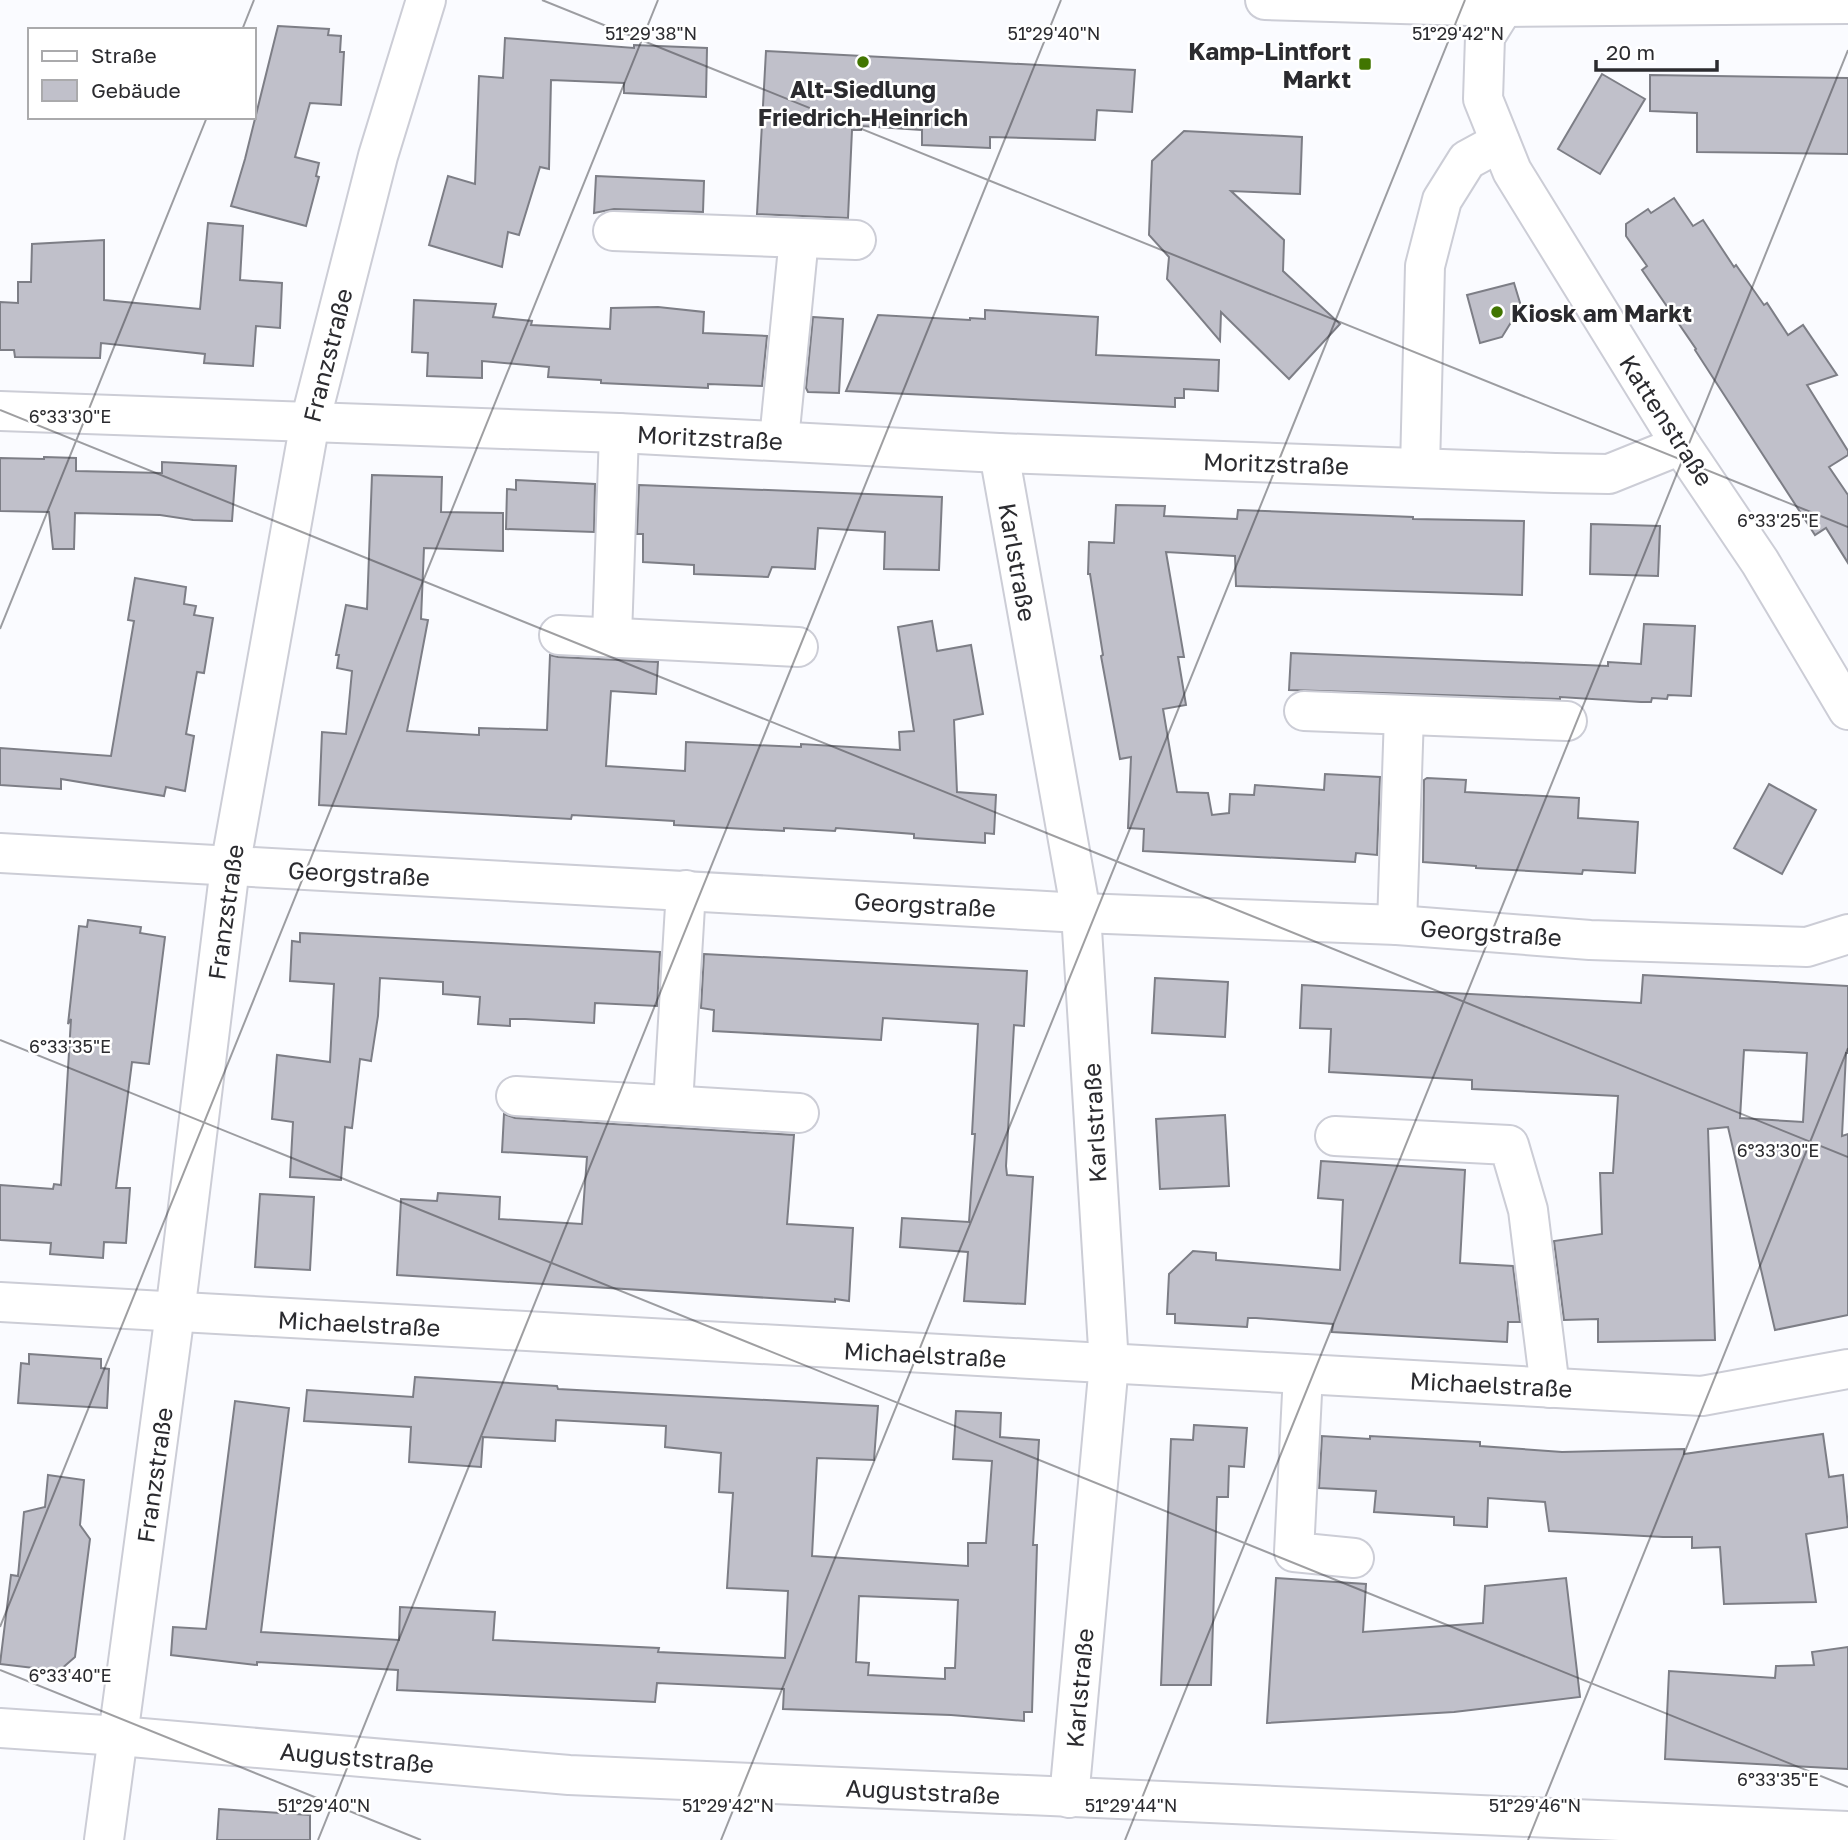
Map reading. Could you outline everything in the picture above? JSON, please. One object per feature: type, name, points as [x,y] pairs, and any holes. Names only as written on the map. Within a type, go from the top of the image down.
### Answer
[{"type":"street","name":"Franzstraße","points":[[104,1840],[175,1313],[230,867],[310,422],[377,156],[426,0]]},
{"type":"street","points":[[1265,0],[1506,4],[1848,4]]},
{"type":"street","name":"Kattenstraße","points":[[1506,4],[1485,37],[1483,99],[1512,171],[1681,444],[1760,562],[1848,710]]},
{"type":"street","points":[[1420,468],[1425,266],[1442,200],[1467,160],[1500,142]]},
{"type":"street","points":[[613,231],[856,240]]},
{"type":"street","points":[[779,440],[799,238]]},
{"type":"street","name":"Moritzstraße","points":[[0,411],[619,433],[999,453],[1609,474],[1681,444]]},
{"type":"street","points":[[612,636],[619,433]]},
{"type":"street","name":"Karlstraße","points":[[999,453],[1081,912],[1109,1364],[1069,1798]]},
{"type":"street","points":[[559,635],[798,647]]},
{"type":"street","points":[[1304,711],[1567,721]]},
{"type":"street","points":[[1396,925],[1405,715]]},
{"type":"street","name":"Georgstraße","points":[[0,853],[1081,912],[1396,925],[1590,940],[1807,947],[1848,934]]},
{"type":"street","points":[[673,1104],[686,890]]},
{"type":"street","points":[[516,1096],[799,1114]]},
{"type":"street","points":[[1335,1136],[1509,1145],[1528,1210],[1550,1388]]},
{"type":"street","name":"Michaelstraße","points":[[0,1302],[1702,1396],[1848,1368]]},
{"type":"street","points":[[1303,1374],[1294,1552],[1354,1558]]},
{"type":"street","name":"Auguststraße","points":[[0,1728],[569,1775],[1848,1830]]},
{"type":"building","points":[[278,26],[329,29],[328,35],[341,36],[340,52],[344,52],[341,105],[310,103],[295,157],[319,163],[316,176],[319,177],[306,226],[231,206]]},
{"type":"building","points":[[505,38],[634,48],[634,45],[707,48],[706,97],[624,93],[624,83],[551,80],[549,169],[540,167],[519,235],[508,232],[502,267],[429,245],[448,176],[475,184],[479,76],[503,78]]},
{"type":"building","points":[[766,51],[1135,70],[1132,112],[1097,110],[1095,140],[990,137],[990,148],[922,145],[922,130],[862,126],[861,130],[852,130],[848,218],[757,214]]},
{"type":"building","points":[[1602,74],[1645,99],[1600,174],[1558,149]]},
{"type":"building","points":[[1650,75],[1848,78],[1848,154],[1697,152],[1697,113],[1650,111]]},
{"type":"building","points":[[1184,131],[1302,137],[1300,194],[1231,191],[1284,240],[1283,271],[1340,324],[1289,379],[1221,312],[1220,341],[1167,279],[1169,257],[1149,235],[1152,161]]},
{"type":"building","points":[[596,176],[704,181],[703,212],[614,209],[594,213]]},
{"type":"building","points":[[1674,198],[1693,226],[1703,220],[1734,267],[1736,265],[1764,305],[1767,303],[1788,335],[1803,325],[1837,375],[1807,385],[1848,451],[1848,455],[1829,467],[1848,495],[1848,563],[1826,528],[1815,535],[1642,270],[1647,266],[1626,236],[1626,224],[1648,209],[1651,213]]},
{"type":"building","points":[[208,223],[243,226],[240,280],[282,283],[280,328],[256,326],[253,366],[204,363],[205,354],[101,343],[100,358],[15,357],[14,350],[0,350],[0,302],[18,303],[18,282],[31,282],[32,244],[104,240],[104,300],[200,309]]},
{"type":"building","name":"Kiosk am Markt","points":[[1514,283],[1521,306],[1502,337],[1480,343],[1467,295]]},
{"type":"building","points":[[414,300],[496,304],[493,317],[532,321],[531,325],[610,329],[611,308],[658,307],[704,312],[703,333],[767,336],[762,386],[708,384],[708,388],[601,383],[601,380],[548,377],[549,367],[482,361],[482,378],[427,376],[428,353],[412,352]]},
{"type":"building","points":[[985,310],[1098,317],[1096,355],[1219,360],[1218,391],[1184,389],[1184,398],[1175,398],[1175,407],[846,391],[878,315],[970,320],[985,319]]},
{"type":"building","points":[[813,317],[843,319],[839,393],[808,392],[806,388]]},
{"type":"building","points":[[0,458],[76,458],[76,471],[162,473],[162,462],[236,466],[232,521],[193,520],[160,515],[75,513],[74,549],[53,549],[49,512],[0,511]]},
{"type":"building","points":[[372,475],[442,477],[441,512],[503,513],[503,551],[424,548],[421,619],[428,620],[407,731],[479,735],[479,728],[547,730],[550,655],[658,662],[656,694],[611,691],[606,766],[685,771],[686,742],[801,747],[801,744],[900,750],[899,732],[914,731],[898,627],[932,621],[937,651],[971,645],[983,714],[954,720],[957,792],[996,795],[994,834],[985,833],[985,843],[914,838],[914,834],[836,828],[835,831],[784,828],[784,831],[674,825],[674,821],[572,815],[571,819],[319,805],[322,732],[346,734],[352,671],[337,668],[339,655],[336,655],[346,605],[367,609]]},
{"type":"building","points":[[516,480],[595,484],[594,532],[506,529],[507,489],[516,490]]},
{"type":"building","points":[[639,485],[942,497],[939,570],[884,569],[885,532],[818,528],[815,569],[772,567],[768,577],[694,574],[694,565],[643,562],[643,534],[637,534]]},
{"type":"building","points":[[1116,505],[1165,506],[1164,516],[1237,519],[1238,510],[1413,519],[1524,521],[1522,595],[1236,586],[1235,556],[1166,552],[1184,657],[1178,657],[1186,705],[1163,709],[1177,792],[1208,793],[1212,815],[1229,813],[1230,794],[1254,795],[1255,785],[1324,790],[1325,774],[1380,777],[1377,855],[1356,853],[1355,862],[1143,851],[1144,829],[1128,828],[1131,757],[1120,759],[1088,574],[1089,542],[1114,543]]},
{"type":"building","points":[[1591,524],[1660,526],[1658,576],[1590,574]]},
{"type":"building","points":[[135,578],[186,587],[184,604],[196,606],[194,615],[213,618],[204,673],[197,672],[186,734],[194,736],[185,791],[166,787],[164,796],[61,779],[61,789],[0,785],[0,748],[111,756],[134,621],[128,620]]},
{"type":"building","points":[[1644,624],[1695,626],[1691,696],[1668,695],[1667,699],[1652,698],[1651,702],[1641,702],[1560,697],[1289,690],[1291,653],[1608,666],[1608,662],[1641,664]]},
{"type":"building","points":[[1424,780],[1466,780],[1465,792],[1579,798],[1578,818],[1638,822],[1635,873],[1583,870],[1582,874],[1423,862]]},
{"type":"building","points":[[1769,784],[1816,810],[1782,874],[1734,848]]},
{"type":"building","points":[[88,920],[141,927],[140,933],[165,937],[149,1064],[132,1062],[116,1188],[130,1188],[126,1243],[104,1242],[103,1258],[50,1254],[51,1243],[0,1240],[0,1185],[53,1189],[54,1184],[61,1185],[71,1019],[68,1024],[79,926],[87,927]]},
{"type":"building","points":[[300,933],[660,952],[657,1006],[595,1003],[594,1023],[510,1019],[510,1026],[478,1024],[480,997],[443,994],[443,982],[380,978],[378,1016],[371,1061],[360,1059],[352,1128],[345,1127],[341,1180],[290,1177],[293,1122],[272,1119],[277,1055],[330,1062],[334,984],[290,981],[292,941],[300,942]]},
{"type":"building","points":[[704,954],[1027,971],[1024,1026],[1014,1025],[1006,1166],[1007,1175],[1033,1177],[1025,1304],[964,1301],[968,1252],[900,1247],[902,1218],[969,1222],[978,1024],[883,1018],[881,1040],[713,1031],[714,1010],[701,1008]]},
{"type":"building","points":[[1643,975],[1848,986],[1848,1053],[1842,1136],[1848,1134],[1848,1315],[1775,1330],[1728,1127],[1708,1129],[1715,1340],[1598,1342],[1598,1319],[1564,1320],[1554,1241],[1602,1234],[1600,1173],[1613,1173],[1618,1096],[1472,1089],[1472,1080],[1329,1072],[1331,1029],[1300,1028],[1302,985],[1641,1003]],"holes":[[[1744,1050],[1807,1053],[1803,1122],[1740,1118]]]},
{"type":"building","points":[[1155,978],[1228,982],[1225,1037],[1152,1033]]},
{"type":"building","points":[[504,1114],[515,1118],[794,1135],[787,1224],[853,1228],[849,1301],[397,1275],[401,1199],[437,1201],[438,1193],[500,1197],[499,1219],[582,1224],[587,1157],[502,1152]]},
{"type":"building","points":[[1225,1115],[1229,1186],[1160,1189],[1156,1119]]},
{"type":"building","points":[[1321,1161],[1465,1170],[1460,1263],[1513,1266],[1520,1322],[1508,1322],[1507,1342],[1332,1332],[1333,1324],[1256,1318],[1248,1318],[1247,1327],[1175,1323],[1175,1314],[1167,1314],[1169,1274],[1193,1251],[1216,1253],[1216,1260],[1340,1270],[1343,1200],[1318,1198]]},
{"type":"building","points":[[260,1194],[314,1197],[310,1270],[255,1267]]},
{"type":"building","points":[[29,1354],[101,1359],[101,1368],[109,1369],[107,1408],[18,1403],[21,1363],[29,1364]]},
{"type":"building","points":[[415,1377],[557,1386],[558,1389],[878,1406],[874,1460],[817,1458],[812,1556],[968,1566],[968,1543],[986,1543],[992,1461],[953,1459],[956,1411],[1001,1413],[1000,1437],[1039,1440],[1033,1545],[1037,1545],[1032,1712],[1024,1712],[1024,1721],[951,1715],[783,1709],[784,1689],[657,1683],[655,1702],[397,1690],[398,1670],[257,1662],[257,1665],[171,1655],[173,1627],[206,1629],[235,1401],[289,1408],[261,1632],[399,1640],[400,1607],[495,1612],[493,1640],[659,1648],[658,1652],[785,1658],[788,1591],[727,1588],[733,1493],[719,1492],[721,1453],[665,1447],[666,1426],[556,1420],[555,1441],[483,1437],[481,1467],[409,1462],[411,1427],[304,1421],[307,1390],[413,1397]],"holes":[[[859,1596],[958,1600],[955,1668],[945,1668],[945,1679],[868,1675],[869,1663],[856,1662]]]},
{"type":"building","points":[[1194,1425],[1247,1428],[1244,1467],[1229,1466],[1228,1497],[1217,1497],[1211,1685],[1161,1685],[1171,1439],[1193,1440]]},
{"type":"building","points":[[1823,1434],[1829,1477],[1843,1475],[1848,1527],[1806,1534],[1816,1602],[1724,1604],[1720,1547],[1692,1548],[1692,1537],[1549,1531],[1545,1502],[1488,1498],[1487,1527],[1454,1525],[1454,1517],[1374,1512],[1376,1491],[1319,1488],[1322,1436],[1480,1442],[1480,1446],[1562,1452],[1684,1449],[1684,1454]]},
{"type":"building","points":[[48,1475],[84,1480],[80,1525],[90,1539],[75,1657],[59,1671],[0,1664],[11,1575],[18,1576],[24,1512],[45,1507]]},
{"type":"building","points":[[1276,1578],[1366,1584],[1363,1632],[1483,1623],[1485,1586],[1566,1578],[1580,1697],[1454,1712],[1267,1723]]},
{"type":"building","points":[[1848,1647],[1848,1769],[1665,1759],[1669,1671],[1775,1678],[1776,1666],[1814,1665],[1812,1652]]},
{"type":"building","points":[[219,1809],[310,1815],[310,1840],[217,1840]]},
{"type":"place","name":"Alt-Siedlung Friedrich-Heinrich","points":[[863,62]]},
{"type":"place","name":"Kamp-Lintfort Markt","points":[[1365,64]]},
{"type":"place","name":"Kiosk am Markt","points":[[1497,312]]}]
